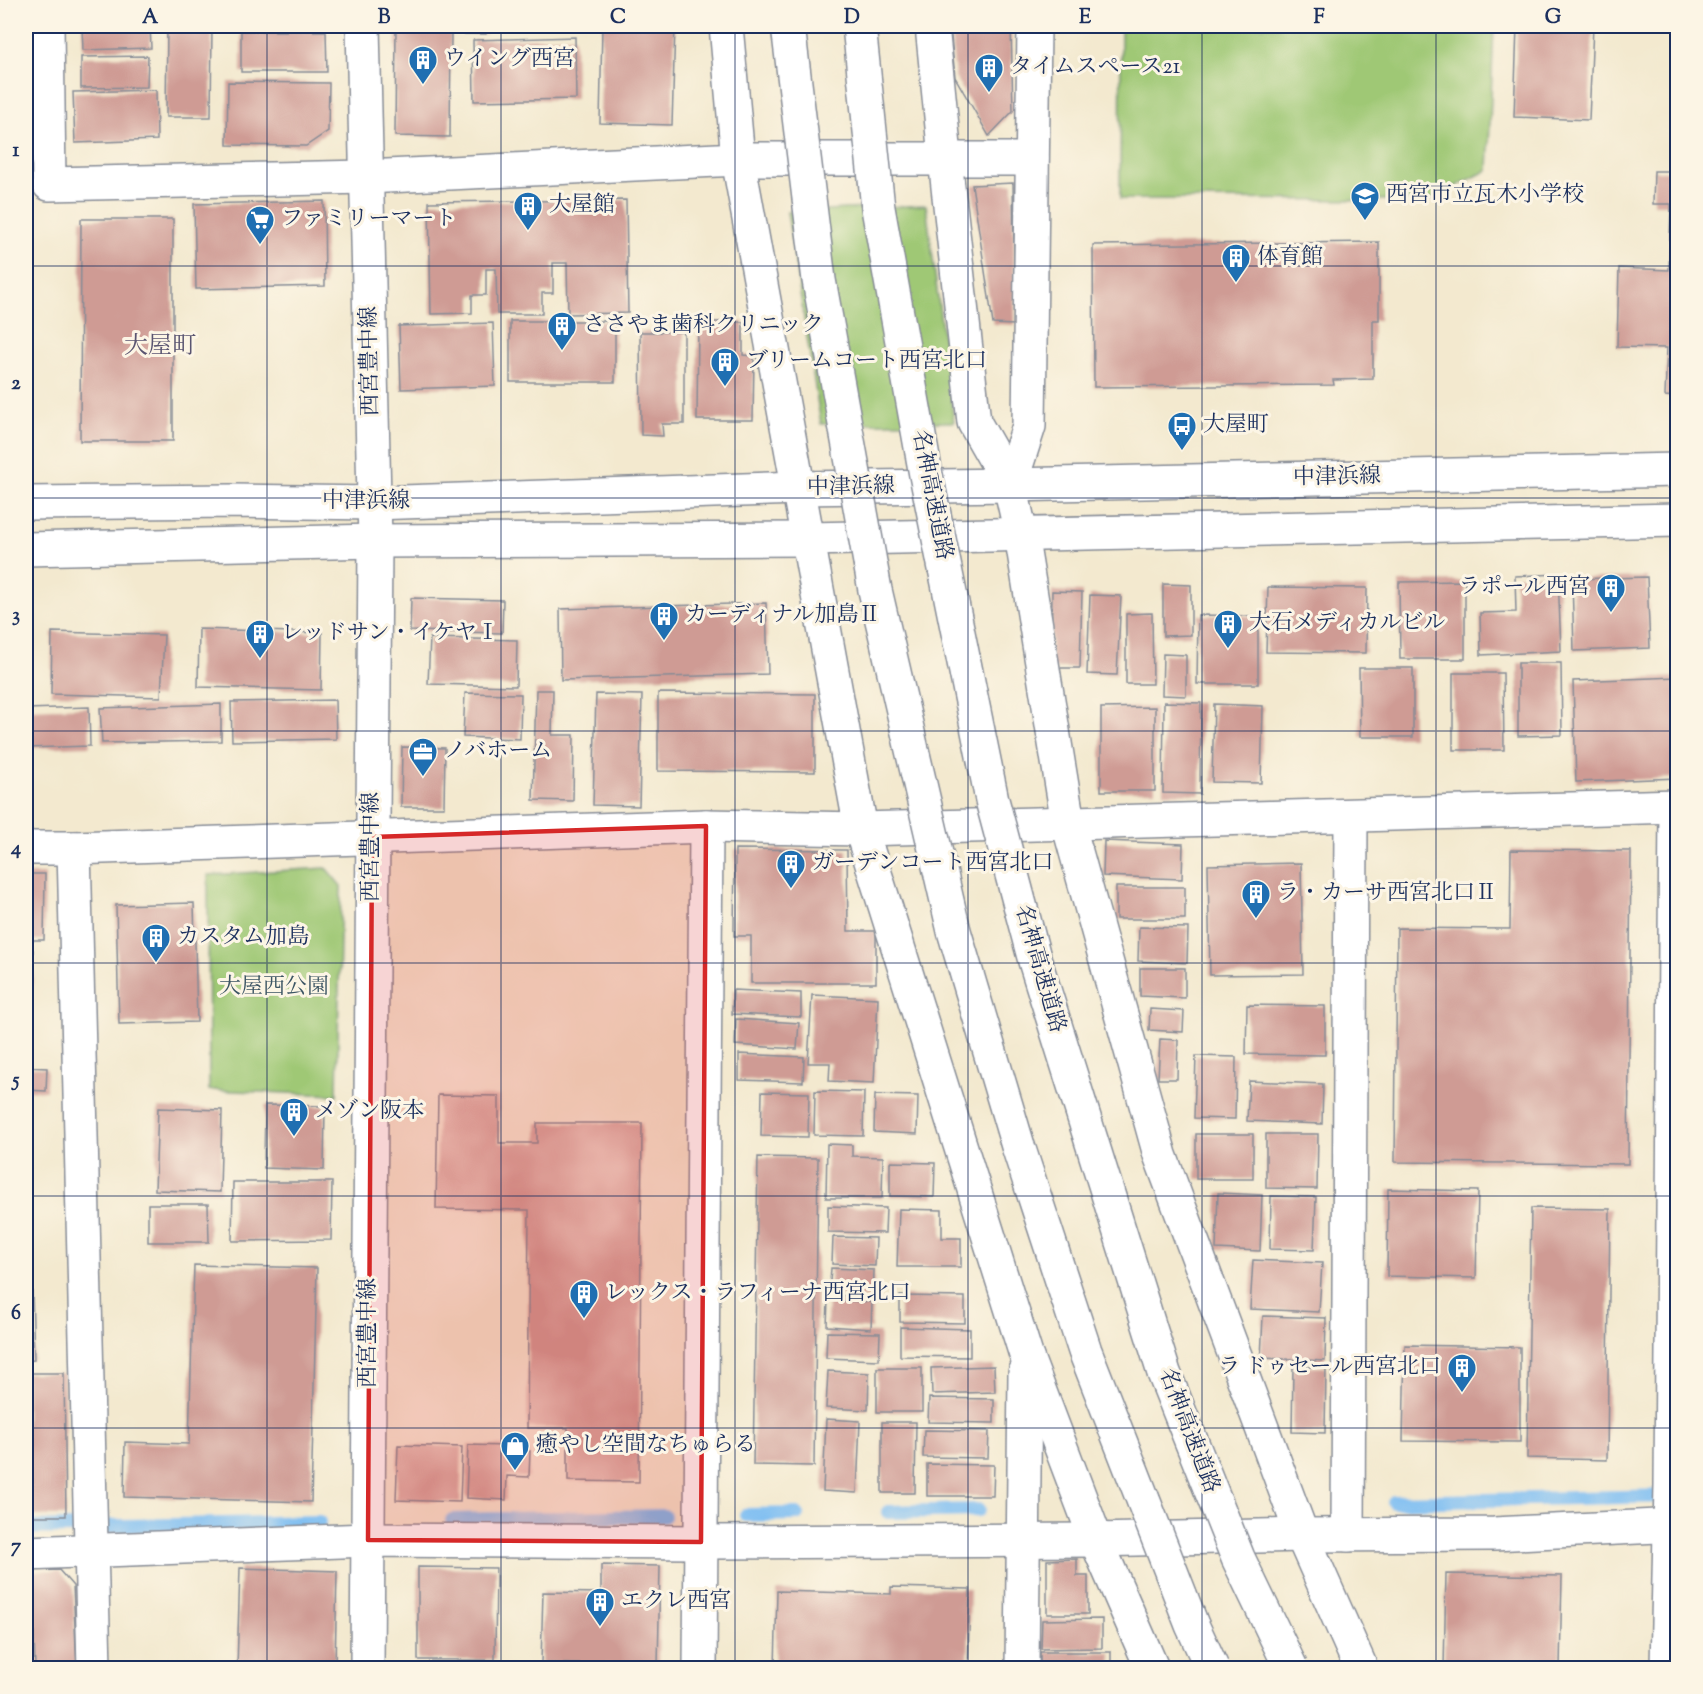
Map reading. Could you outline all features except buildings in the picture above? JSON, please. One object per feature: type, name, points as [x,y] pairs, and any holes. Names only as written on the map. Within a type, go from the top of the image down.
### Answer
[{"type":"main road","points":[[47,26],[38,184],[366,177],[738,159],[1032,159]]},
{"type":"main road","name":"西宮豊中線","points":[[363,26],[375,541],[367,1668]]},
{"type":"main road","points":[[726,26],[738,159],[861,829],[1026,1355],[1096,1540],[1152,1668]]},
{"type":"main road","points":[[788,26],[819,280],[873,578],[954,930],[1018,1146],[1085,1351],[1192,1625],[1212,1668]]},
{"type":"main road","name":"名神高速道路","points":[[859,26],[878,208],[926,475],[995,812],[1035,961],[1164,1373],[1238,1558],[1292,1668]]},
{"type":"main road","points":[[932,26],[974,422],[1010,485],[1021,534],[1068,823],[1160,1155],[1302,1535],[1361,1668]]},
{"type":"main road","points":[[1010,485],[1029,426],[1034,26]]},
{"type":"main road","name":"中津浜線","points":[[26,503],[233,501],[374,503],[799,488],[1677,470]]},
{"type":"main road","name":"中津浜線","points":[[26,549],[375,541],[809,539],[1677,520]]},
{"type":"main road","points":[[26,848],[706,826],[861,829],[1676,806],[1672,1511],[1667,1668]]},
{"type":"main road","points":[[1348,1535],[1351,816]]},
{"type":"main road","points":[[700,1668],[706,826]]},
{"type":"main road","points":[[74,848],[94,1668]]},
{"type":"main road","points":[[1022,1668],[1026,1355]]},
{"type":"main road","points":[[26,1553],[91,1533],[368,1540],[701,1542],[1096,1540],[1302,1535],[1494,1534],[1672,1511]]},
{"type":"highlighted area","points":[[706,826],[701,1542],[368,1540],[372,837]]},
{"type":"green space","points":[[1121,26],[1494,26],[1488,170],[1429,200],[1120,199]]},
{"type":"green space","points":[[926,205],[954,422],[821,424],[787,212]]},
{"type":"green space","name":"大屋西公園","points":[[326,868],[341,886],[337,1095],[209,1090],[208,875]]},
{"type":"waterway","points":[[1394,1502],[1671,1496]]},
{"type":"waterway","points":[[888,1512],[978,1510]]},
{"type":"waterway","points":[[746,1515],[797,1514]]},
{"type":"waterway","points":[[452,1520],[664,1516]]},
{"type":"waterway","points":[[26,1528],[319,1522]]},
{"type":"place","name":"ウイング西宮","points":[[423,86]]},
{"type":"place","name":"タイムスペース21","points":[[989,94]]},
{"type":"place","name":"西宮市立瓦木小学校","points":[[1365,222]]},
{"type":"place","name":"大屋館","points":[[528,232]]},
{"type":"place","name":"ファミリーマート","points":[[260,246]]},
{"type":"place","name":"体育館","points":[[1236,284]]},
{"type":"place","name":"ささやま歯科クリニック","points":[[562,352]]},
{"type":"place","name":"ブリームコート西宮北口","points":[[725,388]]},
{"type":"place","name":"大屋町","points":[[1182,452]]},
{"type":"place","name":"ラポール西宮","points":[[1611,614]]},
{"type":"place","name":"カーディナル加島Ⅱ","points":[[664,642]]},
{"type":"place","name":"大石メディカルビル","points":[[1228,650]]},
{"type":"place","name":"レッドサン・イケヤⅠ","points":[[260,660]]},
{"type":"place","name":"ノバホーム","points":[[423,778]]},
{"type":"place","name":"ガーデンコート西宮北口","points":[[791,890]]},
{"type":"place","name":"ラ・カーサ西宮北口Ⅱ","points":[[1256,920]]},
{"type":"place","name":"カスタム加島","points":[[156,964]]},
{"type":"place","name":"メゾン阪本","points":[[294,1138]]},
{"type":"place","name":"レックス・ラフィーナ西宮北口","points":[[584,1320]]},
{"type":"place","name":"ラ ドゥセール西宮北口","points":[[1462,1394]]},
{"type":"place","name":"癒やし空間なちゅらる","points":[[515,1472]]},
{"type":"place","name":"エクレ西宮","points":[[600,1628]]},
{"type":"district","name":"大屋町","points":[[160,347]]}]
